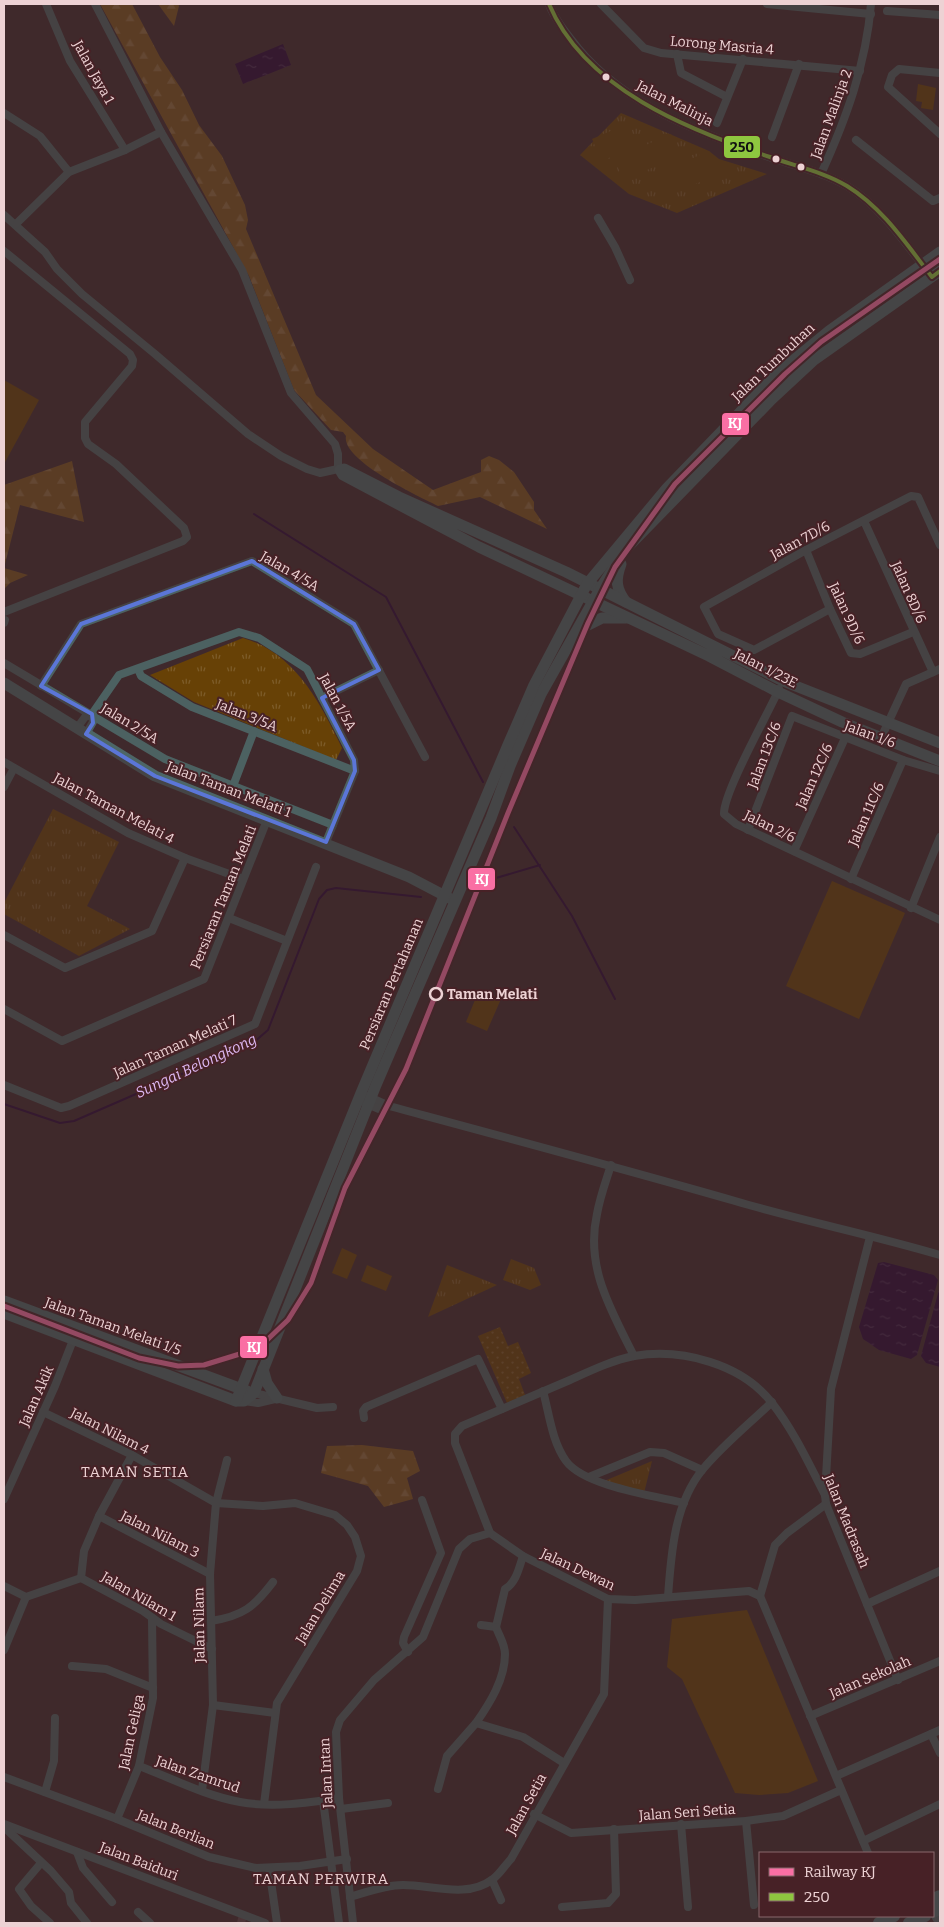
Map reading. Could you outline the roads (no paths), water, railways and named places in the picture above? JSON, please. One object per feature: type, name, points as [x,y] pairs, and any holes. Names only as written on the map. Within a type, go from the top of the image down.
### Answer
[{"type":"main road","points":[[940,254],[938,261],[940,263]]},
{"type":"main road","name":"Jalan Tumbuhan","points":[[585,589],[599,568],[667,488],[779,372],[829,331],[940,254]]},
{"type":"main road","name":"Jalan Tumbuhan","points":[[600,589],[625,550],[772,399],[814,360],[936,274]]},
{"type":"main road","points":[[899,281],[908,277],[915,282],[907,295]]},
{"type":"main road","points":[[339,470],[344,469],[399,497],[566,572],[585,589]]},
{"type":"main road","points":[[339,470],[343,475],[479,547],[563,585],[585,589]]},
{"type":"main road","points":[[625,550],[616,581],[620,593],[627,602]]},
{"type":"main road","points":[[566,572],[583,572],[599,568]]},
{"type":"main road","points":[[563,585],[570,601],[570,618]]},
{"type":"main road","name":"Jalan 1/23E","points":[[585,589],[600,589],[783,681],[940,743]]},
{"type":"main road","name":"Jalan 1/23E","points":[[585,589],[595,600],[778,692],[881,738],[940,761]]},
{"type":"main road","name":"Persiaran Pertahanan","points":[[254,1393],[437,913],[450,898],[450,883],[534,685],[585,589]]},
{"type":"main road","name":"Persiaran Pertahanan","points":[[240,1401],[241,1389],[250,1366],[450,898],[491,818],[510,766],[541,694],[600,589]]},
{"type":"main road","points":[[578,630],[602,618],[633,619]]},
{"type":"main road","name":"Jalan Taman Melati 1","points":[[4,683],[156,776],[326,842],[409,877],[450,898]]},
{"type":"main road","points":[[437,913],[430,888],[439,888],[450,883]]},
{"type":"main road","name":"Jalan Taman Melati 1/5","points":[[4,1301],[75,1335],[240,1401]]},
{"type":"main road","name":"Jalan Taman Melati 1/5","points":[[4,1313],[254,1393]]},
{"type":"main road","points":[[217,1380],[234,1377],[250,1366]]},
{"type":"main road","points":[[263,1369],[266,1383],[277,1398]]},
{"type":"main road","points":[[240,1401],[254,1393]]},
{"type":"main road","points":[[879,1923],[892,1917]]},
{"type":"main road","points":[[909,1923],[923,1917]]},
{"type":"street","name":"Jalan Jaya 1","points":[[46,4],[70,61],[125,150]]},
{"type":"street","points":[[4,215],[46,252],[57,269],[82,294],[248,434],[281,456],[307,469],[320,473],[339,470],[335,444],[291,393],[242,270],[161,132],[95,4]]},
{"type":"street","name":"Jalan Malinja","points":[[549,4],[567,34],[589,61],[624,92],[701,132],[821,174],[850,188],[874,208],[906,242],[922,265],[936,274]]},
{"type":"street","name":"Lorong Masria 4","points":[[601,4],[644,48],[677,54],[860,71]]},
{"type":"street","points":[[767,4],[870,14]]},
{"type":"street","name":"Jalan Malinja 2","points":[[821,174],[842,126],[860,71],[872,4]]},
{"type":"street","points":[[887,11],[940,15]]},
{"type":"street","points":[[677,54],[681,73],[728,97]]},
{"type":"street","points":[[717,123],[743,59]]},
{"type":"street","points":[[772,137],[799,64]]},
{"type":"street","points":[[939,132],[889,90],[888,86],[894,71],[899,69],[940,73]]},
{"type":"street","points":[[4,113],[40,136],[69,172]]},
{"type":"street","points":[[16,224],[69,172],[125,150],[161,132]]},
{"type":"street","points":[[856,140],[937,200]]},
{"type":"street","points":[[598,218],[615,247],[630,280]]},
{"type":"street","points":[[4,251],[130,354],[133,360],[132,366],[86,422],[86,438],[88,444],[116,464],[184,528],[186,537],[183,541],[4,618]]},
{"type":"street","name":"Jalan 7D/6","points":[[830,609],[754,650],[718,634],[704,607],[806,550],[909,497],[918,497],[940,544]]},
{"type":"street","name":"Jalan 8D/6","points":[[864,521],[913,632],[936,671]]},
{"type":"street","name":"Jalan 9D/6","points":[[806,550],[849,651],[854,654],[860,654],[913,632]]},
{"type":"street","name":"Jalan 4/5A","points":[[41,686],[81,624],[252,561],[354,624],[425,758]]},
{"type":"street","name":"Jalan 1/5A","points":[[81,731],[93,722],[92,714],[119,675],[239,632],[259,638],[307,669],[354,760],[355,771]]},
{"type":"street","name":"Jalan 2/5A","points":[[4,663],[165,759],[333,825]]},
{"type":"street","name":"Jalan 3/5A","points":[[138,669],[141,676],[192,707],[355,771]]},
{"type":"street","points":[[322,698],[379,670]]},
{"type":"street","points":[[881,738],[906,684],[936,671]]},
{"type":"street","name":"Jalan 2/6","points":[[783,681],[733,784],[724,808],[724,814],[728,819],[748,830],[940,920]]},
{"type":"street","name":"Jalan 13C/6","points":[[748,830],[792,716]]},
{"type":"street","name":"Jalan 1/6","points":[[792,716],[903,760],[940,771]]},
{"type":"street","points":[[233,786],[254,731]]},
{"type":"street","name":"Jalan 12C/6","points":[[794,851],[845,738]]},
{"type":"street","name":"Jalan 11C/6","points":[[852,879],[903,760]]},
{"type":"street","name":"Jalan Taman Melati 4","points":[[4,762],[128,833],[184,858],[243,879]]},
{"type":"street","points":[[4,787],[14,768]]},
{"type":"street","points":[[326,842],[355,771]]},
{"type":"street","name":"Persiaran Taman Melati","points":[[4,1009],[62,1041],[204,979],[267,820]]},
{"type":"street","points":[[912,908],[940,837]]},
{"type":"street","points":[[4,935],[65,968],[152,931],[184,858]]},
{"type":"street","name":"Jalan Taman Melati 7","points":[[4,1085],[61,1108],[255,1024],[316,867]]},
{"type":"street","points":[[229,918],[287,941]]},
{"type":"street","points":[[365,1099],[940,1256]]},
{"type":"street","points":[[611,1166],[596,1216],[595,1254],[600,1287],[634,1356]]},
{"type":"street","points":[[825,1495],[831,1389],[870,1237]]},
{"type":"street","name":"Jalan Akik","points":[[4,1499],[44,1412],[75,1335]]},
{"type":"street","name":"Jalan Madrasah","points":[[490,1533],[455,1444],[455,1434],[462,1426],[543,1391],[634,1356],[672,1355],[694,1358],[731,1370],[757,1388],[772,1402],[795,1437],[825,1495],[826,1504],[898,1680]]},
{"type":"street","points":[[364,1418],[363,1411],[366,1407],[478,1359],[502,1409]]},
{"type":"street","points":[[543,1391],[556,1440],[566,1462],[597,1483],[684,1503]]},
{"type":"street","points":[[254,1393],[317,1408],[333,1407]]},
{"type":"street","points":[[240,1401],[258,1403],[277,1398]]},
{"type":"street","points":[[668,1598],[671,1548],[684,1503],[702,1470],[772,1402]]},
{"type":"street","name":"Jalan Nilam 4","points":[[44,1412],[132,1455],[216,1503]]},
{"type":"street","points":[[589,1477],[650,1452],[664,1453],[702,1470]]},
{"type":"street","name":"Jalan Nilam 1","points":[[81,1578],[84,1550],[98,1516],[132,1455]]},
{"type":"street","name":"Jalan Nilam","points":[[202,1790],[213,1705],[210,1574],[216,1503],[227,1460]]},
{"type":"street","points":[[408,1652],[403,1643],[404,1637],[441,1553],[422,1500]]},
{"type":"street","name":"Jalan Delima","points":[[216,1503],[263,1506],[295,1503],[335,1515],[347,1524],[355,1537],[361,1556],[357,1571],[277,1703],[264,1804]]},
{"type":"street","points":[[826,1504],[787,1533],[775,1545],[760,1596],[868,1852]]},
{"type":"street","name":"Jalan Nilam 3","points":[[98,1516],[210,1574]]},
{"type":"street","name":"Jalan Dewan","points":[[490,1533],[501,1543],[522,1556],[608,1600],[635,1600],[749,1592],[760,1596]]},
{"type":"street","name":"Jalan Intan","points":[[353,1923],[339,1798],[336,1732],[340,1720],[374,1680],[423,1637],[455,1559],[464,1543],[490,1533]]},
{"type":"street","points":[[441,1553],[455,1559]]},
{"type":"street","points":[[438,1789],[447,1756],[490,1704],[505,1654],[503,1642],[496,1627],[505,1589],[510,1586],[516,1576],[522,1556]]},
{"type":"street","points":[[867,1604],[940,1571]]},
{"type":"street","name":"Jalan Nilam 1","points":[[26,1597],[81,1578],[212,1650]]},
{"type":"street","points":[[211,1621],[234,1618],[257,1603],[273,1582]]},
{"type":"street","points":[[4,1586],[26,1597],[4,1650]]},
{"type":"street","name":"Jalan Setia","points":[[350,1896],[402,1885],[456,1890],[468,1889],[492,1880],[511,1859],[534,1814],[604,1694],[608,1600]]},
{"type":"street","name":"Jalan Geliga","points":[[117,1819],[139,1766],[153,1688],[152,1618]]},
{"type":"street","points":[[481,1625],[496,1627]]},
{"type":"street","name":"Jalan Sekolah","points":[[810,1716],[940,1661]]},
{"type":"street","points":[[72,1666],[106,1669],[153,1688]]},
{"type":"street","points":[[213,1705],[275,1713]]},
{"type":"street","points":[[45,1792],[54,1760],[55,1718]]},
{"type":"street","points":[[476,1723],[523,1737],[564,1763]]},
{"type":"street","points":[[836,1776],[940,1730]]},
{"type":"street","points":[[931,1734],[940,1753]]},
{"type":"street","name":"Jalan Zamrud","points":[[139,1766],[240,1802],[291,1805],[339,1798]]},
{"type":"street","name":"Jalan Berlian","points":[[4,1776],[117,1819],[209,1857],[256,1868],[347,1859]]},
{"type":"street","name":"Jalan Seri Setia","points":[[534,1814],[571,1833],[746,1821],[783,1816],[841,1790]]},
{"type":"street","points":[[322,1800],[339,1923]]},
{"type":"street","points":[[340,1809],[388,1803]]},
{"type":"street","points":[[863,1841],[940,1804]]},
{"type":"street","points":[[746,1821],[754,1905]]},
{"type":"street","points":[[681,1824],[688,1907]]},
{"type":"street","points":[[4,1825],[68,1892],[71,1904],[87,1923]]},
{"type":"street","name":"Jalan Baiduri","points":[[4,1825],[265,1923]]},
{"type":"street","points":[[562,1907],[608,1903],[613,1900],[616,1894],[614,1830]]},
{"type":"street","points":[[77,1852],[83,1868],[112,1902]]},
{"type":"street","points":[[41,1863],[19,1889],[31,1906],[50,1923]]},
{"type":"street","points":[[269,1868],[277,1923]]},
{"type":"street","points":[[492,1880],[501,1900]]},
{"type":"street","points":[[138,1912],[150,1923]]},
{"type":"water","points":[[283,44],[291,65],[243,84],[235,64]]},
{"type":"water","points":[[884,1262],[934,1275],[938,1280],[917,1355],[911,1359],[879,1350],[863,1339],[859,1327],[878,1263]]},
{"type":"water","points":[[940,1286],[940,1367],[926,1363],[921,1356]]},
{"type":"waterway","points":[[254,514],[386,597],[483,782]]},
{"type":"waterway","name":"Sungai Belongkong","points":[[514,827],[572,916],[615,999]]},
{"type":"waterway","name":"Sungai Belongkong","points":[[496,878],[540,865]]},
{"type":"waterway","name":"Sungai Belongkong","points":[[4,1104],[60,1123],[74,1121],[253,1043],[268,1030],[319,899],[327,890],[336,888],[421,897]]},
{"type":"tunnel","points":[[241,1923],[243,1915]]},
{"type":"rail line","name":"KJ","points":[[4,1306],[139,1358],[178,1366],[204,1365],[243,1353],[268,1339],[288,1320],[311,1283],[345,1188],[406,1069],[508,813],[588,623],[615,567],[675,484],[785,374],[821,342],[940,259]]},
{"type":"place","name":"Taman Melati","points":[[436,994]]},
{"type":"district","name":"TAMAN SETIA","points":[[135,1472]]},
{"type":"district","name":"TAMAN PERWIRA","points":[[321,1879]]}]
